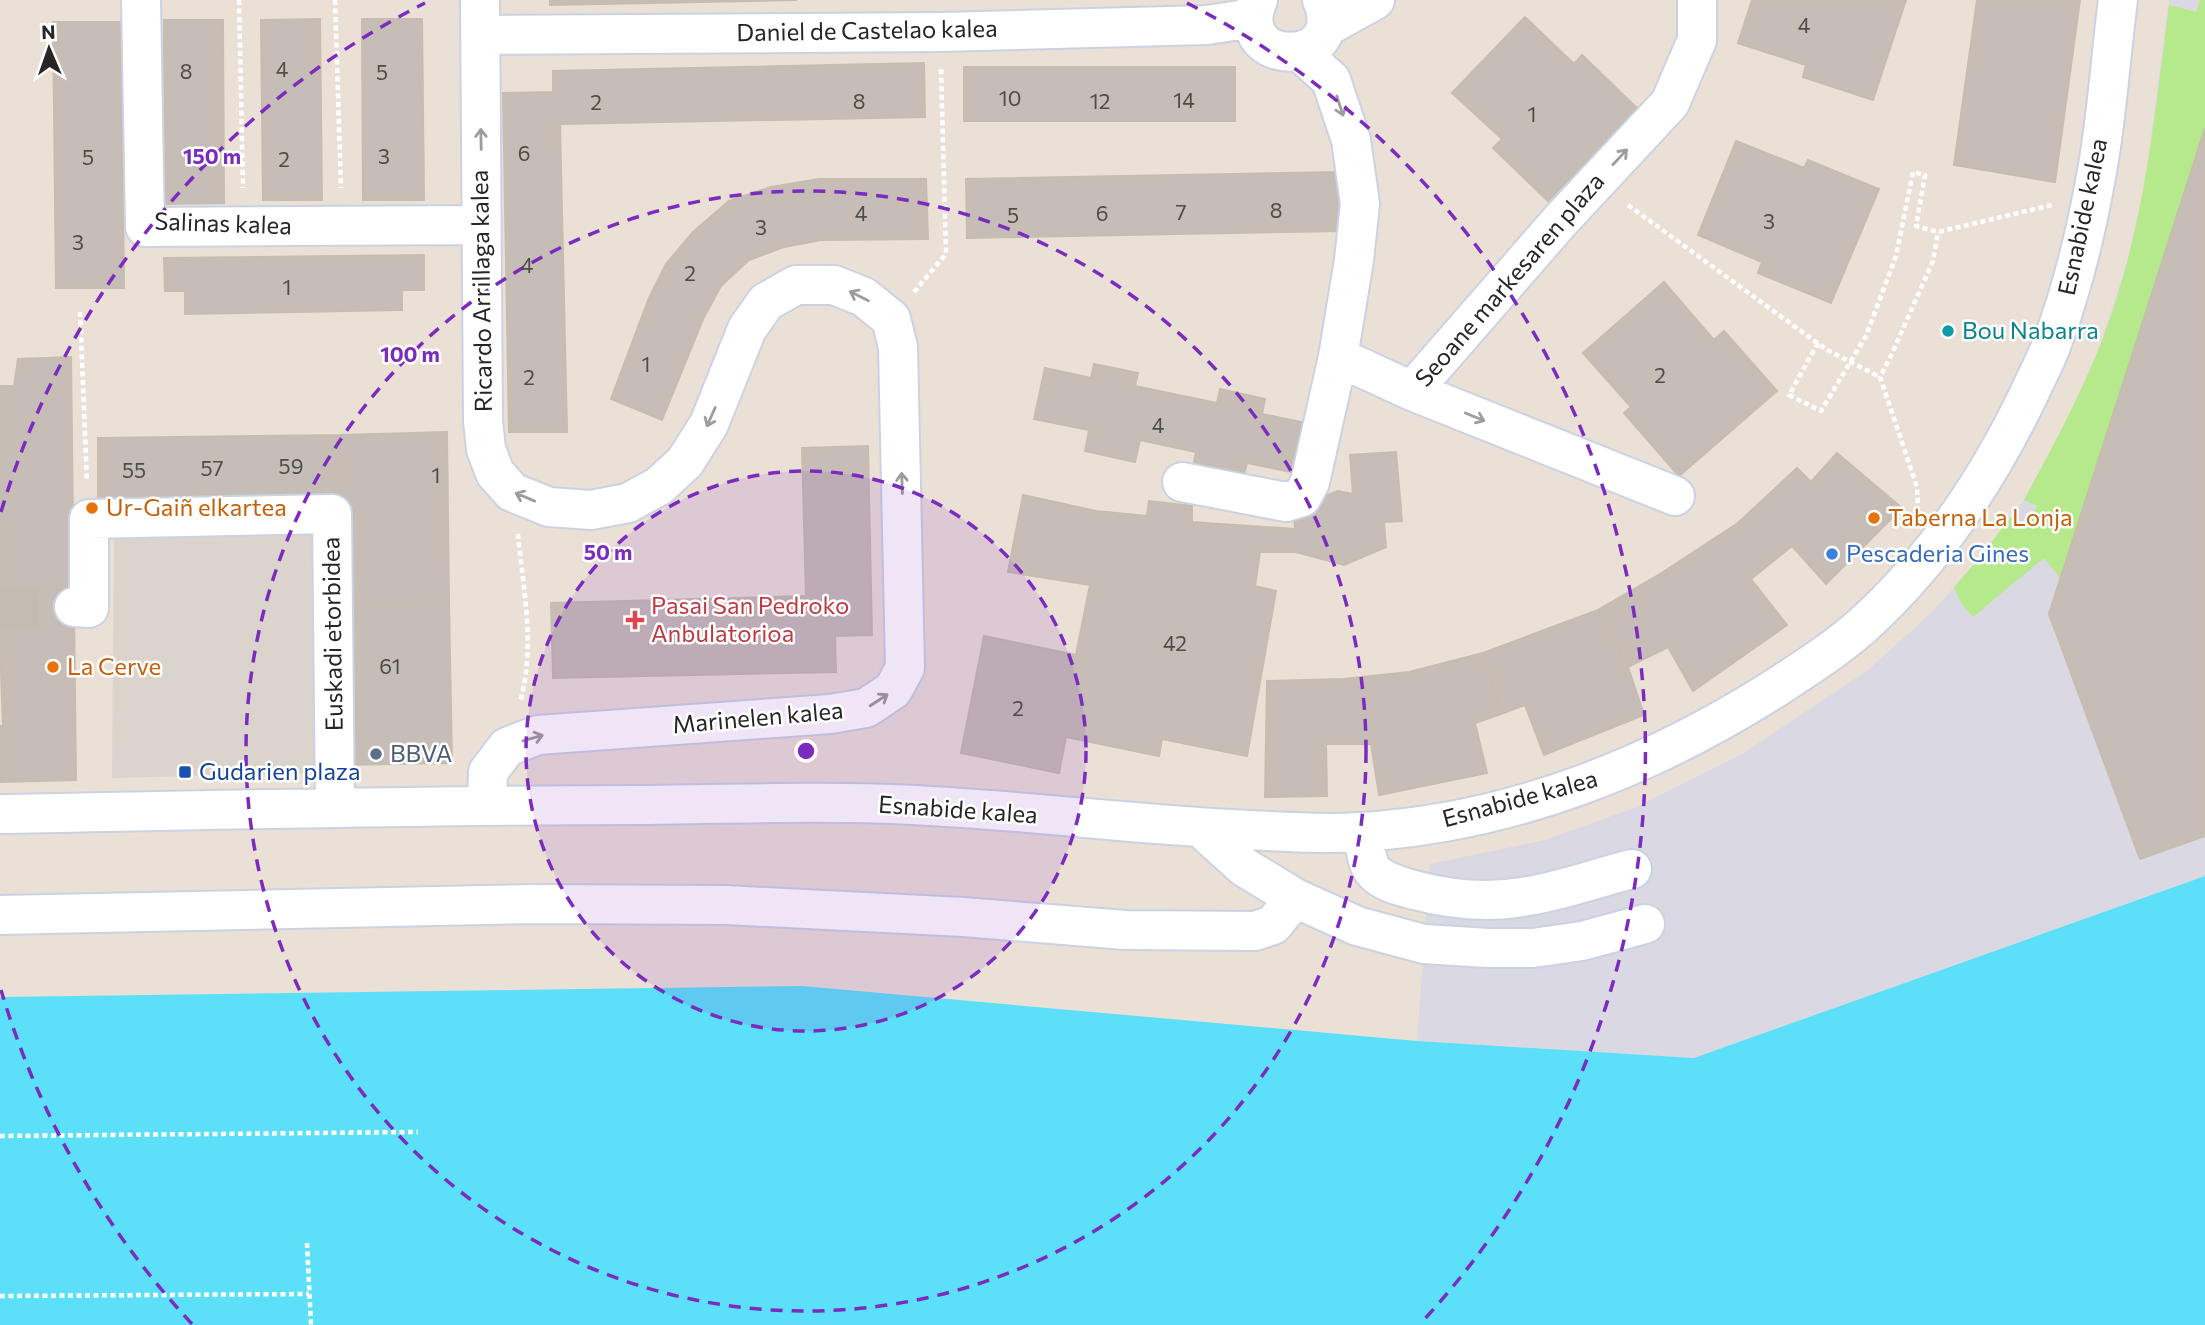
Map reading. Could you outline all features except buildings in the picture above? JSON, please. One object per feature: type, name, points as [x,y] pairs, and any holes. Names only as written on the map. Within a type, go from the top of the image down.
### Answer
[{"type":"street","name":"Salinas kalea","points":[[141,0],[145,227],[482,225]]},
{"type":"street","points":[[1255,9],[1257,35],[1269,47],[1284,54],[1316,27],[1376,0]]},
{"type":"street","name":"Seoane markesaren plaza","points":[[1675,496],[1412,391],[1670,103],[1697,40],[1697,0]]},
{"type":"street","name":"Esnabide kalea","points":[[487,805],[891,803],[1201,828],[1314,834],[1362,832],[1416,827],[1484,814],[1559,794],[1617,772],[1684,741],[1740,711],[1807,668],[1857,630],[1898,592],[1971,497],[2010,433],[2050,350],[2077,264],[2096,177],[2118,0]]},
{"type":"street","name":"Daniel de Castelao kalea","points":[[480,17],[967,31],[1207,25],[1255,9]]},
{"type":"street","name":"Ricardo Arrillaga kalea","points":[[480,17],[484,421],[486,449],[495,473],[512,492],[549,508],[591,510],[628,503],[659,486],[685,462],[709,424],[747,329],[766,302],[796,285],[834,285],[864,297],[894,333]]},
{"type":"street","points":[[1182,482],[1286,502],[1302,497],[1311,482],[1338,357],[1360,204],[1351,140],[1316,27]]},
{"type":"street","name":"Marinelen kalea","points":[[507,747],[538,735],[830,714],[866,708],[893,690],[905,668],[894,333]]},
{"type":"street","points":[[1338,357],[1412,391]]},
{"type":"street","points":[[74,607],[89,607],[88,506]]},
{"type":"street","name":"Euskadi etorbidea","points":[[88,506],[332,514],[335,808]]},
{"type":"street","points":[[0,814],[487,805],[488,772],[507,747]]},
{"type":"street","points":[[1201,828],[1244,867],[1295,898],[1357,926],[1424,944],[1532,948],[1582,941],[1645,924]]},
{"type":"street","points":[[1362,832],[1370,867],[1376,874],[1388,882],[1410,889],[1453,897],[1523,897],[1632,869]]},
{"type":"street","points":[[0,915],[523,904],[726,905],[963,917],[1125,930],[1255,931],[1273,925],[1295,898]]},
{"type":"path","points":[[239,0],[243,227]]},
{"type":"path","points":[[335,0],[342,226]]},
{"type":"path","points":[[894,333],[946,254],[942,73]]},
{"type":"path","points":[[1818,343],[1789,395],[1821,411],[1866,336],[1896,256],[1913,172],[1925,175],[1916,226],[1938,232],[2052,205],[2068,185],[2071,172],[2096,177]]},
{"type":"path","points":[[1597,182],[1827,350],[1880,377]]},
{"type":"path","points":[[1913,512],[1919,504],[1917,487],[1880,377],[1933,261],[1938,232]]},
{"type":"path","points":[[80,312],[88,506]]},
{"type":"path","points":[[507,747],[524,689],[528,642],[517,529]]},
{"type":"path","points":[[0,1136],[418,1132]]},
{"type":"path","points":[[307,1243],[311,1325]]},
{"type":"path","points":[[0,1296],[309,1294]]},
{"type":"shaded area","points":[[2169,0],[2205,0],[2205,876],[1694,1058],[1417,1041],[1430,864],[1545,840],[1631,809],[1742,754],[1868,670],[1931,613],[1977,562],[2024,500],[2067,420],[2098,351],[2127,263],[2145,184]]},
{"type":"shaded area","points":[[114,530],[318,530],[322,773],[112,778]]},
{"type":"green space","points":[[2200,0],[2205,0],[2205,609],[2196,624],[2060,578],[2044,558],[1973,617],[1961,603],[1954,587],[2011,517],[2028,527],[2037,506],[2024,500],[2089,372],[2113,311],[2126,268],[2145,181],[2169,5],[2196,12]]},
{"type":"water","points":[[2205,876],[2205,1325],[0,1325],[0,997],[802,986],[1417,1041],[1694,1058]]},
{"type":"tunnel","points":[[0,609],[74,607]]},
{"type":"place","name":"Bou Nabarra","points":[[1948,331]]},
{"type":"place","name":"Ur-Gaiñ elkartea","points":[[92,508]]},
{"type":"place","name":"Taberna La Lonja","points":[[1874,518]]},
{"type":"place","name":"Pescaderia Gines","points":[[1832,554]]},
{"type":"place","name":"Pasai San Pedroko Anbulatorioa","points":[[635,620]]},
{"type":"place","name":"La Cerve","points":[[53,667]]},
{"type":"place","name":"BBVA","points":[[376,754]]},
{"type":"place","name":"Gudarien plaza","points":[[185,772]]}]
